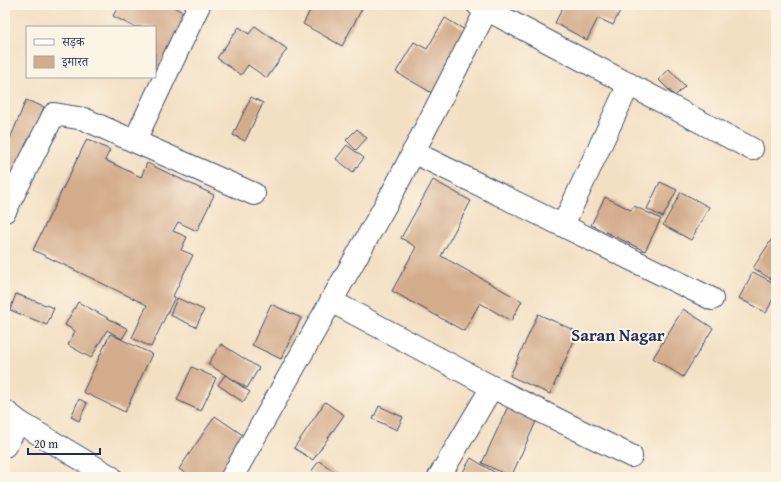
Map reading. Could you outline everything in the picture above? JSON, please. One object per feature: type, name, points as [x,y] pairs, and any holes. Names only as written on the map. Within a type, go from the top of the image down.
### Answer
[{"type":"street","points":[[135,140],[199,5]]},
{"type":"street","points":[[232,477],[394,190],[485,6],[752,149]]},
{"type":"street","points":[[563,225],[629,84]]},
{"type":"street","points":[[5,210],[54,114],[84,119],[135,140],[254,194]]},
{"type":"street","points":[[413,152],[712,299]]},
{"type":"street","points":[[331,301],[492,387],[631,456]]},
{"type":"street","points":[[439,477],[492,387]]},
{"type":"street","points":[[5,446],[12,416],[111,477]]},
{"type":"building","points":[[119,5],[170,5],[192,17],[162,73],[156,70],[156,26],[132,26],[113,16]]},
{"type":"building","points":[[313,5],[364,5],[342,46],[303,24]]},
{"type":"building","points":[[564,5],[623,5],[613,25],[598,18],[587,40],[555,23]]},
{"type":"building","points":[[445,18],[480,39],[444,100],[396,72],[414,42],[427,49]]},
{"type":"building","points":[[255,26],[287,49],[267,78],[248,65],[241,75],[217,58],[239,27],[249,34]]},
{"type":"building","points":[[669,69],[685,86],[675,96],[659,80]]},
{"type":"building","points":[[251,97],[263,103],[245,141],[233,135]]},
{"type":"building","points":[[26,100],[44,107],[15,177],[5,173],[5,151]]},
{"type":"building","points":[[357,129],[367,138],[356,150],[346,140]]},
{"type":"building","points":[[87,139],[110,150],[105,160],[141,177],[147,163],[214,195],[197,231],[178,222],[173,231],[187,237],[181,250],[193,255],[151,347],[132,338],[147,305],[33,250]]},
{"type":"building","points":[[347,145],[364,158],[353,172],[336,159]]},
{"type":"building","points":[[433,180],[471,201],[441,256],[522,301],[511,321],[480,303],[464,331],[392,291],[416,247],[401,238]]},
{"type":"building","points":[[660,182],[677,190],[663,217],[647,209]]},
{"type":"building","points":[[681,192],[709,207],[691,240],[663,225]]},
{"type":"building","points":[[605,197],[631,210],[634,206],[661,219],[645,251],[591,225]]},
{"type":"building","points":[[774,236],[776,237],[776,282],[753,268]]},
{"type":"building","points":[[753,272],[776,284],[776,293],[766,313],[739,298]]},
{"type":"building","points":[[16,294],[54,308],[47,325],[10,310]]},
{"type":"building","points":[[177,298],[204,310],[196,327],[170,315]]},
{"type":"building","points":[[78,302],[128,329],[122,339],[107,330],[91,358],[68,345],[75,331],[65,325]]},
{"type":"building","points":[[271,304],[301,318],[281,359],[252,345]]},
{"type":"building","points":[[683,309],[713,328],[683,377],[653,358]]},
{"type":"building","points":[[538,314],[578,332],[550,394],[510,376]]},
{"type":"building","points":[[110,334],[152,354],[125,412],[83,392]]},
{"type":"building","points":[[221,344],[259,368],[247,388],[208,364]]},
{"type":"building","points":[[192,367],[216,378],[201,411],[177,400]]},
{"type":"building","points":[[225,375],[250,392],[243,402],[218,385]]},
{"type":"building","points":[[79,399],[87,403],[79,421],[71,417]]},
{"type":"building","points":[[325,402],[344,415],[313,460],[294,448]]},
{"type":"building","points":[[510,402],[539,415],[511,477],[482,463]]},
{"type":"building","points":[[379,406],[403,417],[397,430],[373,419]]},
{"type":"building","points":[[215,416],[256,444],[234,477],[191,477],[179,469]]},
{"type":"building","points":[[471,458],[502,477],[460,477]]},
{"type":"building","points":[[319,461],[340,475],[339,477],[318,477],[311,472]]},
{"type":"district","name":"Saran Nagar","points":[[618,335]]}]
